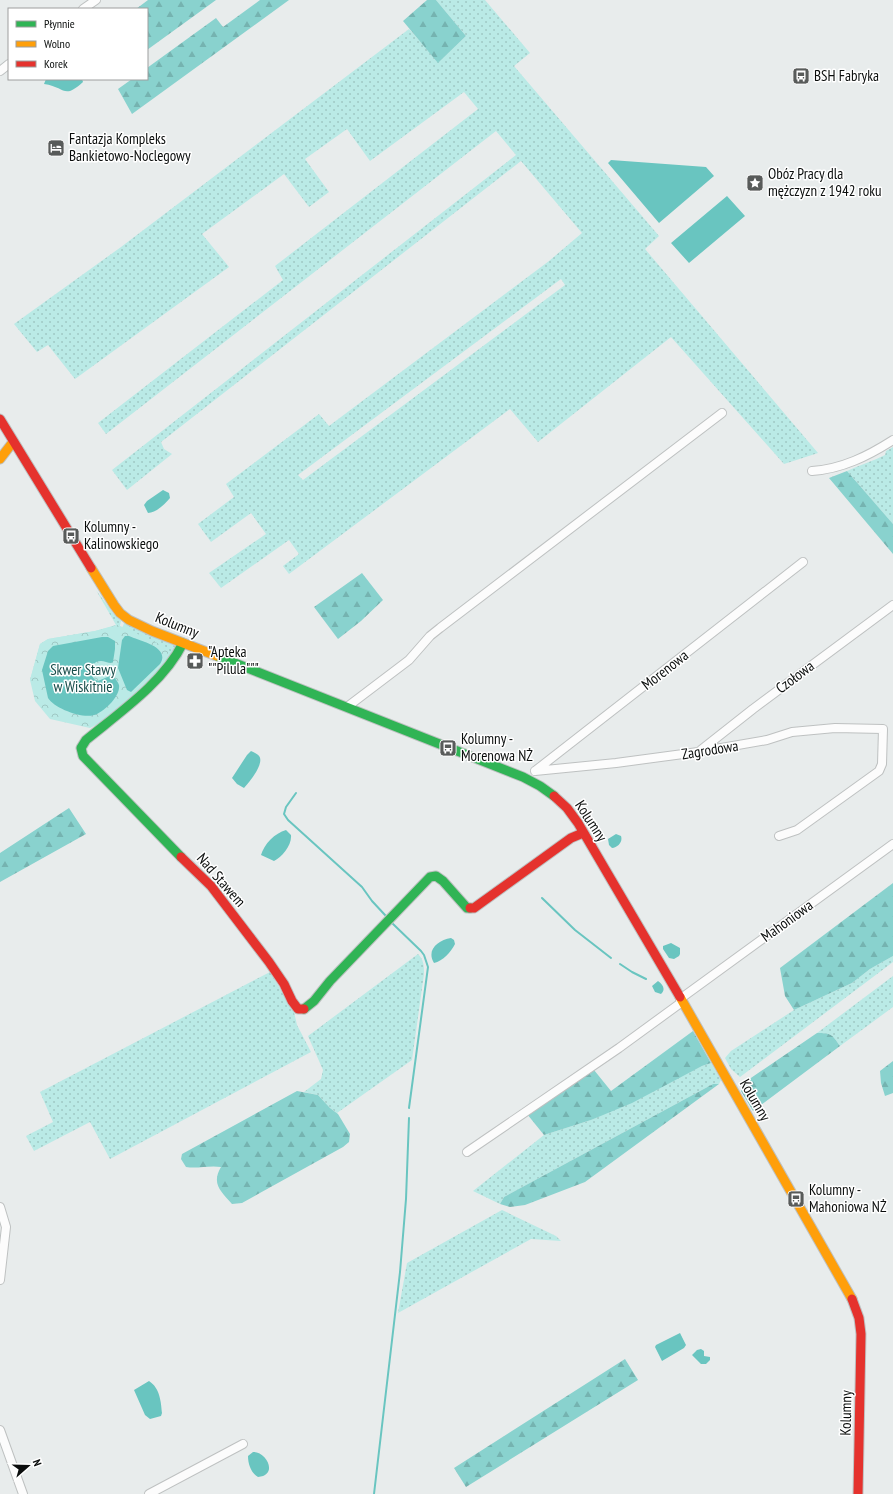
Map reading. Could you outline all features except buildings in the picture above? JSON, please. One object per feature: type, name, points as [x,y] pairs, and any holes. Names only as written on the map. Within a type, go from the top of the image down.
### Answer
[{"type":"street","points":[[84,8],[96,0]]},
{"type":"street","points":[[0,71],[8,65]]},
{"type":"street","points":[[347,707],[409,660],[430,636],[440,628],[722,413]]},
{"type":"street","name":"Kolumny","points":[[0,419],[106,593],[114,605],[130,619],[183,643],[529,780],[547,790],[564,804],[583,833],[681,1000],[815,1232],[858,1310],[862,1340],[858,1494]]},
{"type":"street","points":[[812,471],[833,469],[844,465],[871,453],[893,440]]},
{"type":"street","points":[[0,460],[13,442]]},
{"type":"street","name":"Morenowa","points":[[529,780],[536,771],[803,562]]},
{"type":"street","name":"Czołowa","points":[[698,752],[753,709],[893,605]]},
{"type":"street","name":"Nad Stawem","points":[[183,643],[179,652],[168,667],[139,697],[86,740],[81,748],[82,753],[87,762],[211,886],[284,984],[292,1001],[298,1009],[303,1010],[306,1008],[330,981],[432,876],[436,876],[443,881],[467,908],[474,908],[571,838],[583,833]]},
{"type":"street","name":"Zagrodowa","points":[[536,771],[616,764],[698,752],[767,740],[792,732],[834,728],[883,729],[882,764],[879,771],[797,830],[779,836]]},
{"type":"street","name":"Mahoniowa","points":[[467,1152],[619,1048],[681,1000],[893,844]]},
{"type":"street","points":[[0,1207],[6,1228],[0,1280]]},
{"type":"street","points":[[0,1430],[23,1494]]},
{"type":"street","points":[[149,1494],[243,1444]]},
{"type":"green space","points":[[148,0],[216,0],[148,49],[148,8],[137,8]]},
{"type":"green space","points":[[260,0],[289,0],[132,114],[118,89],[131,80],[148,80],[148,67],[216,18],[223,27]]},
{"type":"green space","points":[[427,0],[436,0],[466,36],[438,63],[403,21]]},
{"type":"green space","points":[[436,0],[485,0],[530,53],[514,66],[659,236],[645,249],[818,453],[784,464],[671,337],[538,442],[510,409],[289,574],[283,566],[299,554],[289,540],[221,588],[209,573],[266,534],[251,513],[211,542],[198,524],[234,497],[226,484],[319,414],[329,426],[549,261],[582,233],[521,161],[161,442],[164,449],[172,454],[127,490],[112,470],[516,155],[496,131],[106,434],[98,423],[283,280],[275,266],[478,109],[464,92],[370,161],[347,129],[305,159],[329,192],[309,207],[284,174],[202,234],[229,267],[75,379],[48,345],[37,352],[14,324],[121,247],[409,29],[439,62],[466,36]],"holes":[[[561,279],[565,285],[303,480],[298,475]]]},
{"type":"green space","points":[[893,447],[893,524],[847,471],[885,455],[886,451]]},
{"type":"green space","points":[[847,471],[893,524],[893,554],[829,478]]},
{"type":"green space","points":[[362,573],[383,600],[361,621],[338,639],[314,607]]},
{"type":"green space","points":[[96,590],[113,613],[121,621],[117,638],[30,680],[40,644],[48,639],[95,631],[116,625]]},
{"type":"green space","points":[[124,623],[175,646],[176,648],[165,666],[118,641]]},
{"type":"green space","name":"Skwer Stawy w Wiskitnie","points":[[118,625],[168,648],[168,662],[134,697],[100,723],[90,728],[50,719],[35,701],[30,680],[40,644],[48,639],[95,631]]},
{"type":"green space","points":[[69,808],[86,834],[0,882],[0,853]]},
{"type":"green space","points":[[893,883],[893,956],[870,969],[852,983],[794,1010],[785,996],[780,968]]},
{"type":"green space","points":[[418,954],[423,961],[424,974],[412,1060],[337,1113],[318,1095],[304,1092],[321,1079],[323,1070],[308,1036]]},
{"type":"green space","points":[[893,956],[893,962],[740,1077],[731,1069],[725,1058],[731,1051],[794,1010],[852,983],[870,969]]},
{"type":"green space","points":[[270,972],[294,1012],[297,1025],[311,1052],[110,1159],[90,1122],[34,1151],[26,1136],[53,1122],[40,1092]]},
{"type":"green space","points":[[893,976],[893,1007],[840,1046],[831,1035],[817,1033]]},
{"type":"green space","points":[[693,1031],[711,1063],[702,1066],[632,1103],[591,1120],[544,1135],[527,1114],[594,1070],[611,1091]]},
{"type":"green space","points":[[817,1033],[831,1035],[840,1046],[753,1111],[741,1091],[745,1082]]},
{"type":"green space","points":[[893,1061],[893,1093],[885,1096],[881,1083],[880,1071]]},
{"type":"green space","points":[[711,1063],[721,1080],[719,1084],[713,1084],[504,1197],[500,1204],[473,1191],[544,1135],[591,1120]]},
{"type":"green space","points":[[713,1084],[719,1084],[585,1182],[525,1205],[510,1207],[500,1204],[504,1197]]},
{"type":"green space","points":[[297,1091],[318,1095],[338,1114],[350,1134],[349,1142],[343,1147],[242,1203],[232,1204],[221,1191],[217,1183],[217,1178],[221,1167],[186,1167],[181,1159],[182,1154]]},
{"type":"green space","points":[[502,1210],[556,1236],[561,1241],[531,1239],[398,1313],[407,1263]]},
{"type":"green space","points":[[625,1359],[638,1380],[466,1487],[454,1468]]},
{"type":"shaded area","points":[[46,80],[82,80],[83,82],[72,90],[68,91],[44,84]]},
{"type":"shaded area","points":[[611,160],[706,167],[714,176],[659,223],[608,163]]},
{"type":"shaded area","points":[[727,196],[745,216],[689,263],[671,243]]},
{"type":"shaded area","points":[[163,490],[169,493],[170,498],[157,510],[148,513],[144,505],[147,501]]},
{"type":"shaded area","points":[[125,636],[129,636],[153,646],[161,653],[162,658],[160,664],[131,692],[127,690],[118,668],[122,640]]},
{"type":"shaded area","points":[[108,637],[115,641],[113,662],[98,661],[93,665],[91,670],[92,676],[98,681],[112,675],[117,681],[119,689],[111,703],[98,714],[89,716],[69,712],[51,702],[48,698],[42,670],[48,651],[53,646]]},
{"type":"shaded area","points":[[251,751],[259,756],[260,763],[256,773],[244,788],[237,784],[232,778]]},
{"type":"shaded area","points":[[286,830],[291,835],[291,839],[288,847],[280,857],[274,861],[261,855],[262,851],[270,840],[282,831]]},
{"type":"shaded area","points":[[616,834],[621,836],[621,842],[612,848],[609,845],[608,839]]},
{"type":"shaded area","points":[[451,938],[454,940],[455,944],[451,950],[444,958],[434,963],[431,954],[432,950],[438,943]]},
{"type":"shaded area","points":[[671,943],[680,948],[679,956],[674,959],[669,958],[663,949],[663,946]]},
{"type":"shaded area","points":[[658,981],[663,987],[663,992],[661,994],[655,992],[652,986]]},
{"type":"shaded area","points":[[680,1333],[686,1345],[684,1348],[662,1361],[655,1347],[656,1345]]},
{"type":"shaded area","points":[[701,1349],[704,1351],[704,1356],[710,1357],[710,1360],[706,1364],[701,1364],[692,1355],[697,1350]]},
{"type":"shaded area","points":[[149,1381],[158,1391],[162,1413],[161,1416],[150,1419],[145,1415],[134,1390]]},
{"type":"shaded area","points":[[253,1452],[262,1455],[266,1459],[269,1468],[268,1472],[258,1477],[250,1468],[248,1456]]},
{"type":"waterway","points":[[296,793],[286,807],[284,814],[288,820],[362,887],[385,915]]},
{"type":"waterway","points":[[542,898],[575,930],[611,958]]},
{"type":"waterway","points":[[392,923],[421,951],[428,967],[409,1108]]},
{"type":"waterway","points":[[620,964],[646,979]]},
{"type":"waterway","points":[[374,1494],[400,1272],[406,1199],[409,1118]]},
{"type":"traffic: fast","points":[[181,857],[83,756],[81,748],[86,740],[153,684],[175,657],[183,643]]},
{"type":"traffic: fast","points":[[217,656],[523,777],[540,786],[554,796]]},
{"type":"traffic: fast","points":[[304,1009],[314,1001],[330,981],[430,877],[436,876],[443,881],[467,908],[470,908]]},
{"type":"traffic: slow","points":[[0,459],[13,442]]},
{"type":"traffic: slow","points":[[91,568],[114,605],[120,613],[129,620],[152,631],[217,656]]},
{"type":"traffic: slow","points":[[680,997],[852,1299]]},
{"type":"traffic: jam","points":[[0,419],[91,568]]},
{"type":"traffic: jam","points":[[554,796],[567,808],[578,823],[680,997]]},
{"type":"traffic: jam","points":[[470,908],[474,908],[571,838],[583,833]]},
{"type":"traffic: jam","points":[[181,857],[211,886],[269,962],[284,984],[292,1001],[298,1009],[304,1009]]},
{"type":"traffic: jam","points":[[852,1299],[859,1318],[861,1334],[858,1494]]},
{"type":"place","name":"BSH Fabryka","points":[[801,76]]},
{"type":"place","name":"Fantazja Kompleks Bankietowo-Noclegowy","points":[[56,148]]},
{"type":"place","name":"Obóz Pracy dla mężczyzn z 1942 roku","points":[[755,183]]},
{"type":"place","name":"Kolumny - Kalinowskiego","points":[[71,536]]},
{"type":"place","name":"\"Apteka \"\"Pilula\"\"\"","points":[[195,661]]},
{"type":"place","name":"Kolumny - Morenowa NŻ","points":[[448,748]]},
{"type":"place","name":"Kolumny - Mahoniowa NŻ","points":[[796,1199]]}]
